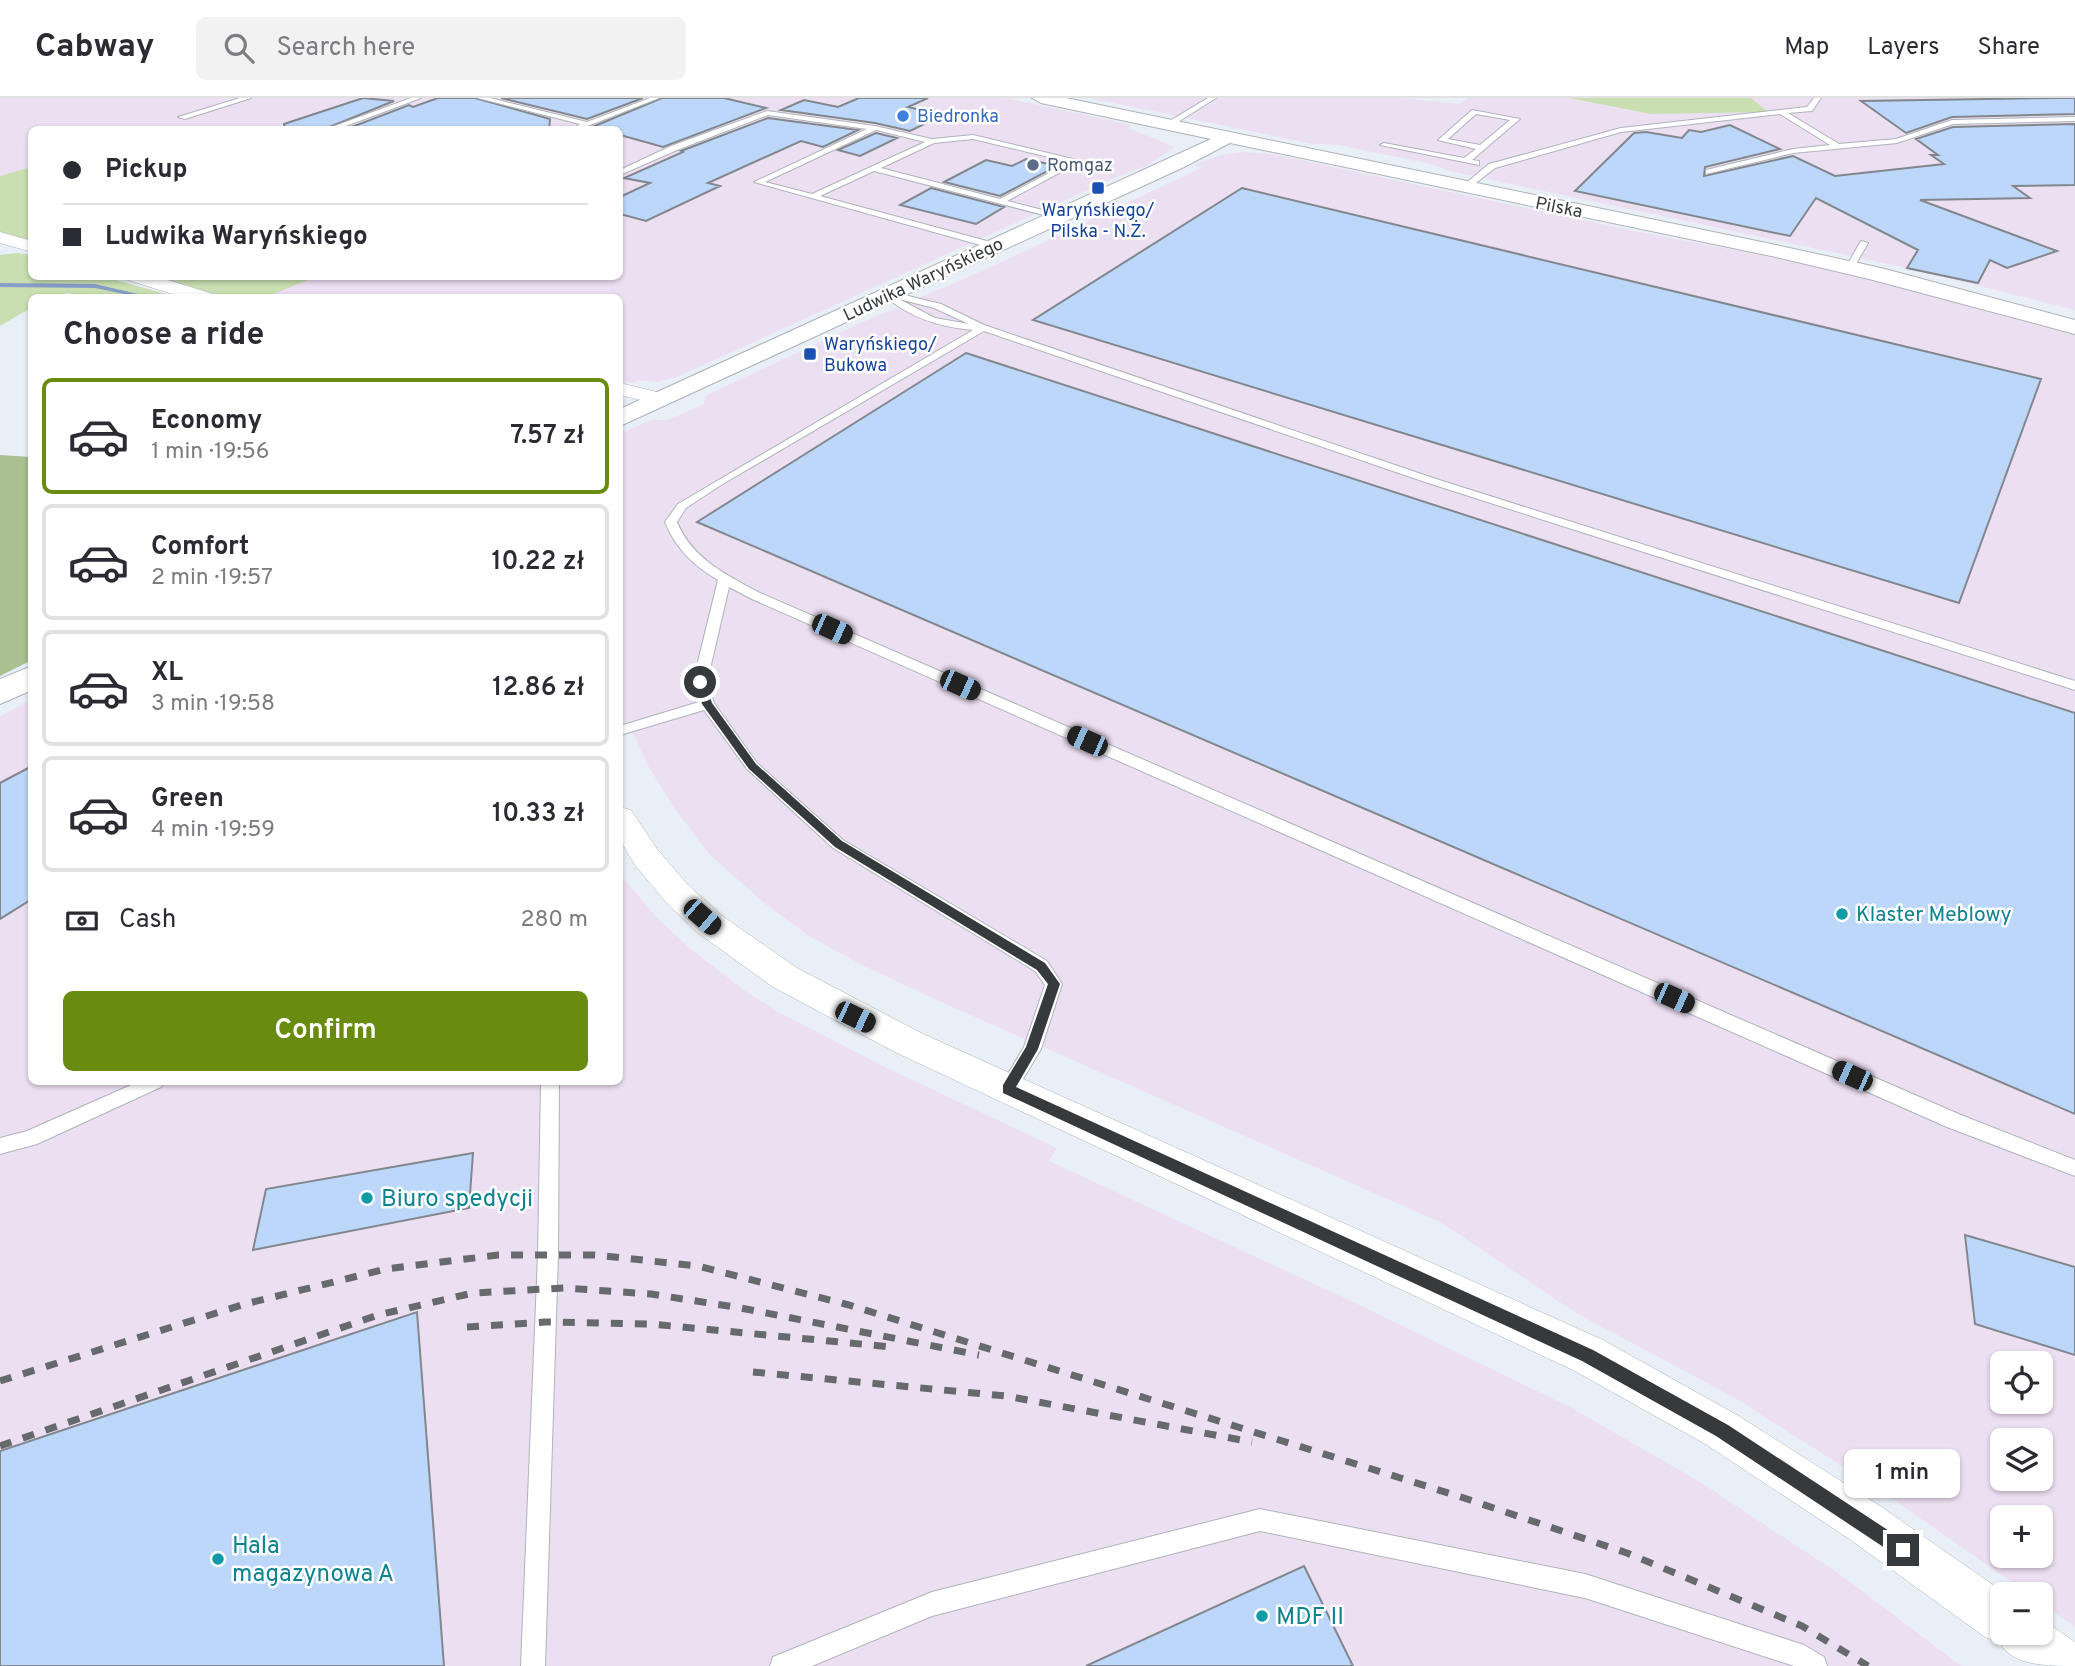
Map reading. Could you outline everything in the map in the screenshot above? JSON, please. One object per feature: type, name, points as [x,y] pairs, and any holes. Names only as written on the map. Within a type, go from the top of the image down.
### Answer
[{"type":"street","name":"Pilska","points":[[1041,98],[1850,267],[2075,327]]},
{"type":"street","name":"Ludwika Waryńskiego","points":[[623,417],[1177,163],[1226,138]]},
{"type":"street","points":[[0,237],[25,245]]},
{"type":"street","points":[[0,250],[25,245]]},
{"type":"street","points":[[147,280],[193,294]]},
{"type":"street","points":[[623,390],[662,399]]},
{"type":"street","points":[[0,692],[28,679]]},
{"type":"street","points":[[623,822],[643,853],[685,901],[769,970],[835,1007],[1008,1089],[1588,1355],[1768,1460],[1864,1522],[1990,1611]]},
{"type":"street","points":[[2037,1645],[2067,1666]]},
{"type":"lane","points":[[182,117],[247,98]]},
{"type":"lane","points":[[338,126],[418,98]]},
{"type":"lane","points":[[481,98],[587,124]]},
{"type":"lane","points":[[583,126],[656,98]]},
{"type":"lane","points":[[1167,125],[1213,98]]},
{"type":"lane","points":[[1464,188],[1492,166],[1621,130],[1809,109],[1818,98]]},
{"type":"lane","points":[[1466,161],[1482,148],[1516,119],[1475,112],[1442,140],[1482,148]]},
{"type":"lane","points":[[1781,112],[1838,146]]},
{"type":"lane","points":[[623,172],[760,114],[773,113],[875,128],[932,141],[973,137],[1077,161],[1003,200]]},
{"type":"lane","points":[[1709,172],[1793,151],[1897,141],[1952,122],[2075,119]]},
{"type":"lane","points":[[875,128],[758,182],[995,246]]},
{"type":"lane","points":[[814,196],[932,141]]},
{"type":"lane","points":[[1384,145],[1492,166]]},
{"type":"lane","points":[[872,168],[1003,200],[1059,217]]},
{"type":"lane","points":[[1850,267],[1864,243]]},
{"type":"lane","points":[[888,294],[898,304],[946,325],[982,328],[1429,480],[2075,686]]},
{"type":"lane","points":[[888,294],[913,298],[964,316],[982,328]]},
{"type":"lane","points":[[982,328],[682,506],[671,522],[675,535],[688,550],[726,579],[756,596],[1954,1121],[2075,1168]]},
{"type":"lane","points":[[726,579],[700,682],[707,704],[752,766],[838,844],[1041,966],[1054,984],[1032,1049],[1008,1089]]},
{"type":"lane","points":[[623,730],[707,704]]},
{"type":"lane","points":[[0,1146],[30,1138],[148,1085]]},
{"type":"lane","points":[[533,1666],[548,1255],[550,1085]]},
{"type":"lane","points":[[782,1666],[932,1604],[1260,1520],[1585,1586],[1804,1657],[1815,1666]]},
{"type":"shaded area","points":[[0,98],[1005,98],[1132,125],[1128,128],[1175,147],[1146,166],[1114,178],[677,377],[656,382],[638,380],[634,383],[623,381],[623,294],[271,294],[308,280],[623,280],[623,126],[28,126],[28,168],[0,176]]},
{"type":"shaded area","points":[[1089,98],[1403,98],[1459,104],[1468,98],[1569,98],[1652,114],[1767,112],[1751,98],[2075,98],[2075,310],[1907,268],[1450,171],[1430,164],[1339,145],[1313,144]]},
{"type":"shaded area","points":[[1241,152],[1272,154],[1644,233],[1809,264],[2075,334],[2075,1627],[2053,1611],[2053,1582],[2012,1582],[1992,1568],[2053,1568],[2053,1505],[1990,1505],[1990,1567],[1878,1489],[1735,1398],[1576,1313],[1442,1223],[941,1002],[860,964],[809,936],[763,902],[710,855],[674,808],[647,764],[635,737],[623,721],[623,433],[651,420],[668,420],[704,404],[705,397],[711,393],[863,322],[989,268],[1201,168],[1194,165],[1221,155]]},
{"type":"shaded area","points":[[28,702],[28,1085],[623,1085],[623,878],[657,918],[692,950],[745,991],[778,1012],[889,1069],[1057,1148],[1049,1161],[1351,1301],[1570,1407],[1702,1483],[1841,1575],[1961,1666],[0,1666],[0,716]]},
{"type":"green space","points":[[1569,98],[1751,98],[1768,112],[1651,114]]},
{"type":"green space","points":[[28,168],[28,240],[0,232],[0,176]]},
{"type":"green space","points":[[0,255],[28,255],[28,280],[116,280],[165,294],[28,294],[28,310],[0,326]]},
{"type":"green space","points":[[164,280],[308,280],[273,294],[215,294]]},
{"type":"green space","points":[[0,455],[28,457],[28,662],[0,676]]},
{"type":"building","points":[[363,98],[394,101],[332,126],[284,124]]},
{"type":"building","points":[[438,98],[475,98],[550,119],[549,126],[354,126],[409,105],[413,107]]},
{"type":"building","points":[[501,98],[643,98],[587,119]]},
{"type":"building","points":[[662,98],[724,98],[766,108],[663,147],[623,136],[623,126],[595,126]]},
{"type":"building","name":"Biedronka","points":[[859,98],[928,98],[908,107],[943,115],[910,131],[875,123],[781,110],[804,100],[838,107]]},
{"type":"building","points":[[2075,98],[2075,114],[1952,117],[1906,133],[1861,101]]},
{"type":"building","points":[[768,118],[858,130],[823,147],[801,141],[708,183],[720,186],[646,221],[623,215],[623,196],[650,183],[624,178],[683,152],[681,151]]},
{"type":"building","points":[[2075,124],[2075,185],[2013,186],[2030,198],[1920,200],[2057,251],[2007,268],[1990,260],[1978,283],[1907,268],[1918,250],[1816,198],[1790,236],[1575,191],[1634,133],[1646,132],[1682,138],[1689,130],[1701,132],[1730,125],[1780,149],[1705,167],[1704,176],[1793,156],[1835,176],[1944,164],[1931,155],[1938,155],[1916,139],[1953,127]]},
{"type":"building","points":[[876,133],[897,138],[860,156],[838,150]]},
{"type":"building","points":[[1026,159],[1057,166],[1000,196],[944,182],[986,160],[1012,166]]},
{"type":"building","points":[[931,188],[1004,207],[976,224],[900,205]]},
{"type":"building","points":[[1242,188],[2041,379],[1959,603],[1033,320]]},
{"type":"building","name":"Klaster Meblowy","points":[[966,353],[2075,713],[2075,1114],[697,522]]},
{"type":"building","points":[[28,768],[28,902],[0,919],[0,783]]},
{"type":"building","name":"Biuro spedycji","points":[[473,1153],[469,1208],[253,1250],[266,1189]]},
{"type":"building","points":[[1965,1235],[2075,1267],[2075,1355],[1975,1324]]},
{"type":"building","name":"Hala magazynowa A","points":[[417,1312],[444,1666],[0,1666],[0,1451]]},
{"type":"building","name":"MDF II","points":[[1304,1566],[1353,1666],[1086,1666]]},
{"type":"waterway","points":[[0,285],[95,286],[134,294]]},
{"type":"railway","points":[[0,1381],[245,1304],[386,1269],[498,1255],[595,1255],[698,1266],[849,1305],[1461,1497],[1627,1553],[1802,1626],[1868,1666]]},
{"type":"railway","points":[[0,1446],[378,1315],[473,1293],[564,1288],[651,1294],[741,1308],[979,1355]]},
{"type":"railway","points":[[467,1327],[545,1322],[651,1324],[892,1347]]},
{"type":"railway","points":[[753,1372],[1006,1396],[1252,1442]]},
{"type":"place","name":"Biedronka","points":[[903,116]]},
{"type":"place","name":"Romgaz","points":[[1033,165]]},
{"type":"place","name":"Waryńskiego/ Pilska - N.Ż.","points":[[1098,188]]},
{"type":"place","name":"Waryńskiego/ Bukowa","points":[[810,354]]},
{"type":"place","name":"Klaster Meblowy","points":[[1842,914]]},
{"type":"place","name":"Biuro spedycji","points":[[367,1198]]},
{"type":"place","name":"Hala magazynowa A","points":[[218,1559]]},
{"type":"place","name":"MDF II","points":[[1262,1616]]},
{"type":"route","points":[[700,682],[707,704],[752,766],[838,844],[1041,966],[1054,984],[1032,1049],[1008,1089],[1588,1355],[1722,1430],[1903,1550]]}]
